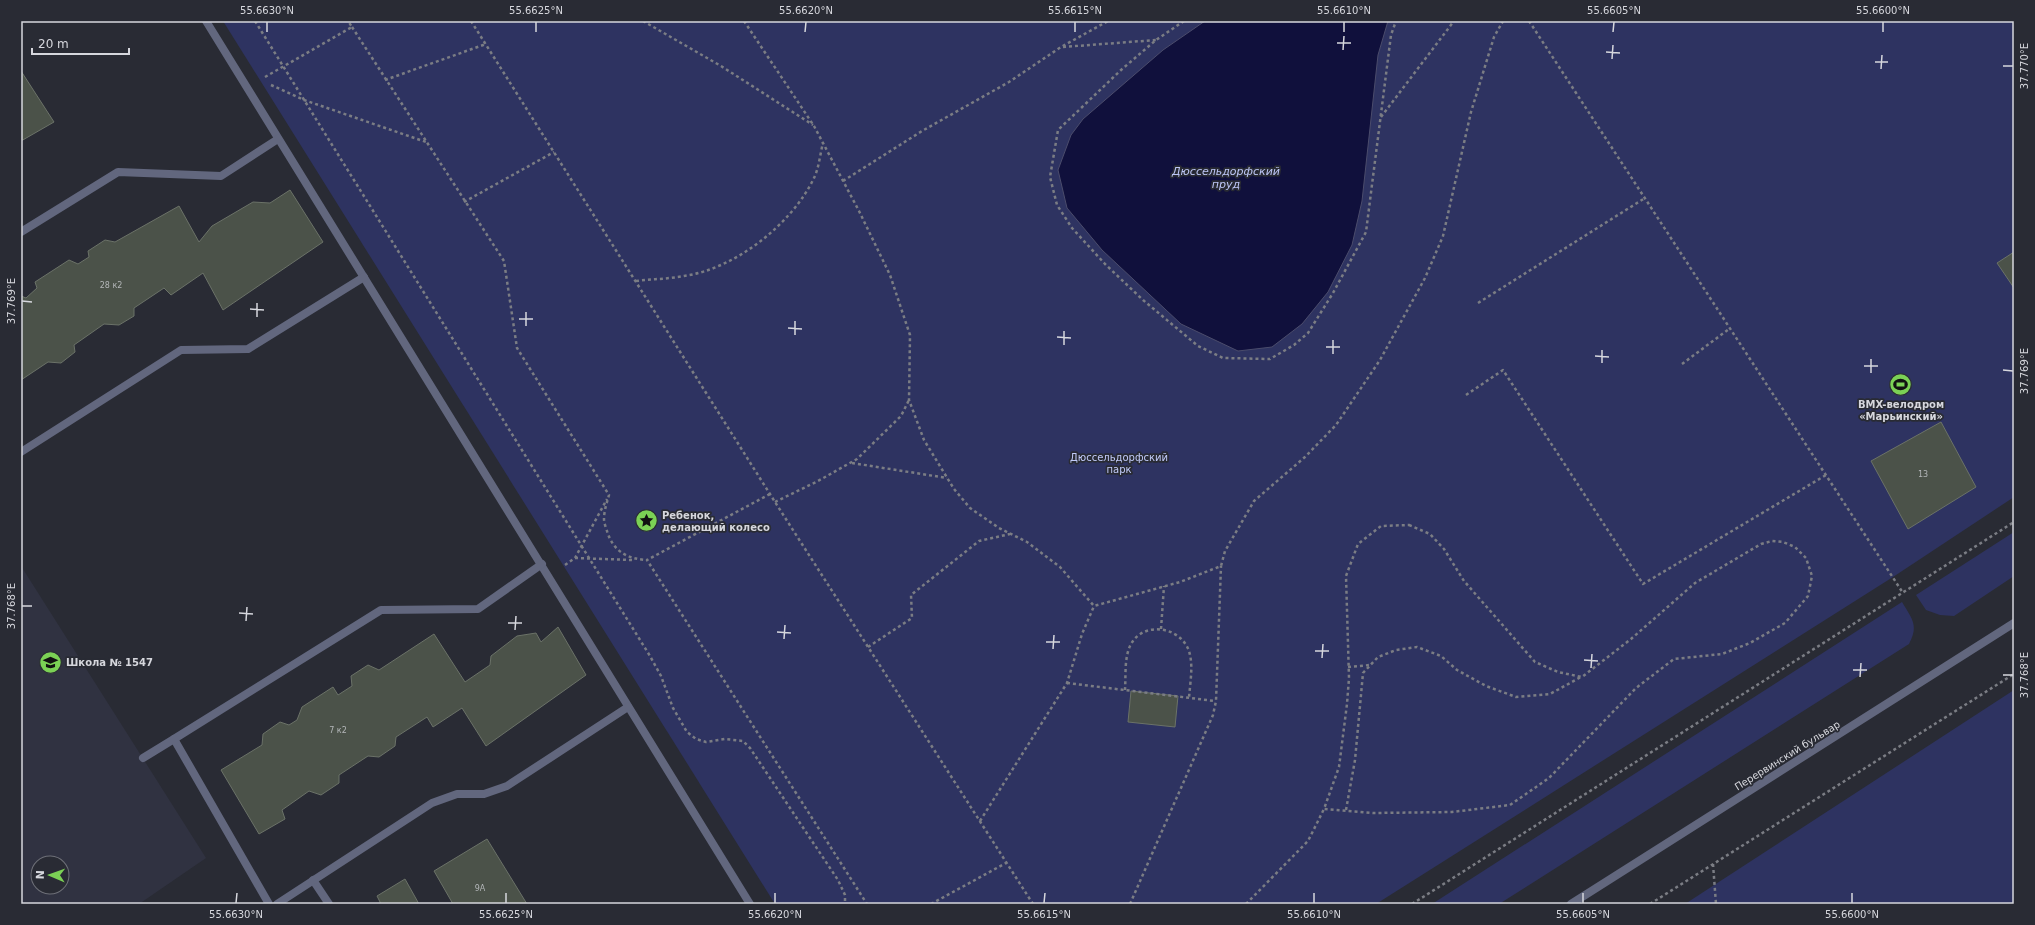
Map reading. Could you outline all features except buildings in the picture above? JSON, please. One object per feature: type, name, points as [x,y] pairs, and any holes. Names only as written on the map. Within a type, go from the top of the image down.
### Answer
[{"type":"street","points":[[206,21],[542,564],[628,707],[750,904]]},
{"type":"street","points":[[21,232],[118,172],[221,176],[278,139]]},
{"type":"street","points":[[21,452],[181,350],[248,349],[364,277]]},
{"type":"street","points":[[143,758],[381,610],[478,609],[542,564]]},
{"type":"street","name":"Перервинский бульвар","points":[[1571,904],[2014,623]]},
{"type":"street","points":[[277,904],[432,803],[457,794],[484,794],[507,786],[628,707]]},
{"type":"street","points":[[174,739],[268,904]]},
{"type":"street","points":[[312,880],[329,904]]},
{"type":"path","points":[[255,21],[650,656],[687,732],[696,739],[706,742],[725,739],[743,741],[750,748],[838,880],[845,895],[845,904]]},
{"type":"path","points":[[348,21],[464,202],[504,261],[518,348],[609,495],[604,520],[615,547],[633,559],[647,560]]},
{"type":"path","points":[[471,21],[775,502],[1033,904]]},
{"type":"path","points":[[643,21],[721,66],[814,126]]},
{"type":"path","points":[[744,21],[814,126],[890,275],[910,335],[909,400],[924,440],[947,478],[970,508],[1010,534],[1027,542],[1060,566],[1094,606]]},
{"type":"path","points":[[843,181],[922,131],[1009,82],[1061,47],[1108,21]]},
{"type":"path","points":[[1184,21],[1156,40],[1121,70],[1058,130],[1050,177],[1057,205],[1072,228],[1105,264],[1143,300],[1198,346],[1223,358],[1270,359],[1308,333],[1333,293],[1366,232],[1391,35],[1396,21]]},
{"type":"path","points":[[1381,118],[1454,21]]},
{"type":"path","points":[[1130,904],[1213,715],[1216,701],[1221,566],[1225,551],[1254,501],[1305,457],[1336,425],[1380,360],[1425,278],[1443,236],[1472,112],[1494,37],[1504,21]]},
{"type":"path","points":[[1530,21],[1903,593]]},
{"type":"path","points":[[260,80],[283,65],[352,27]]},
{"type":"path","points":[[1061,47],[1156,40]]},
{"type":"path","points":[[385,80],[486,44]]},
{"type":"path","points":[[266,83],[304,100],[426,142]]},
{"type":"path","points":[[636,281],[685,276],[714,268],[749,250],[772,232],[798,204],[814,178],[823,143]]},
{"type":"path","points":[[464,202],[554,152]]},
{"type":"path","points":[[1478,304],[1645,198]]},
{"type":"path","points":[[1682,364],[1730,329]]},
{"type":"path","points":[[1466,395],[1503,370],[1643,584],[1826,475]]},
{"type":"path","points":[[775,502],[857,459],[901,416],[909,400]]},
{"type":"path","points":[[852,462],[947,478]]},
{"type":"path","points":[[575,558],[647,560],[770,494]]},
{"type":"path","points":[[549,576],[575,558],[609,495]]},
{"type":"path","points":[[1412,904],[2014,522]]},
{"type":"path","points":[[1246,904],[1308,841],[1324,809],[1339,767],[1347,704],[1348,667],[1346,576],[1358,544],[1381,526],[1409,525],[1430,534],[1444,550],[1464,581],[1535,662],[1558,672],[1582,677]]},
{"type":"path","points":[[868,647],[912,618],[911,595],[979,540],[1010,534]]},
{"type":"path","points":[[1324,809],[1373,813],[1452,812],[1510,805],[1550,778],[1636,688],[1674,659],[1722,654],[1750,643],[1785,623],[1808,596],[1812,576],[1806,558],[1795,547],[1783,542],[1772,541],[1748,551],[1695,583],[1631,639],[1582,677],[1550,694],[1516,697],[1486,686],[1457,670],[1441,656],[1417,648],[1396,650],[1378,657],[1363,673],[1355,760],[1346,810]]},
{"type":"path","points":[[647,560],[867,904]]},
{"type":"path","points":[[1094,606],[1164,586],[1221,566]]},
{"type":"path","points":[[1161,629],[1164,586]]},
{"type":"path","points":[[980,821],[1067,683],[1082,634],[1094,606]]},
{"type":"path","points":[[1125,690],[1127,657],[1132,643],[1145,632],[1161,629],[1171,631],[1180,636],[1190,653],[1192,664],[1189,698]]},
{"type":"path","points":[[1348,667],[1370,665]]},
{"type":"path","points":[[1650,904],[2014,674]]},
{"type":"path","points":[[1067,683],[1216,701]]},
{"type":"path","points":[[931,904],[1006,863]]},
{"type":"path","points":[[1713,864],[1716,904]]},
{"type":"shaded area","name":"Школа № 1547","points":[[21,566],[206,858],[139,904],[21,904]]},
{"type":"green space","name":"Дюссельдорфский парк","points":[[223,21],[2014,21],[2014,497],[1893,577],[1376,904],[775,904]]},
{"type":"green space","points":[[2014,532],[2014,576],[1954,616],[1940,615],[1926,610],[1916,595]]},
{"type":"green space","points":[[1902,602],[1913,622],[1914,627],[1914,632],[1909,644],[1499,904],[1432,904]]},
{"type":"green space","points":[[2014,690],[2014,904],[1685,904]]},
{"type":"water","name":"Дюссельдорфский пруд","points":[[1205,21],[1388,21],[1378,55],[1362,201],[1352,245],[1328,292],[1302,324],[1272,347],[1238,351],[1181,324],[1102,250],[1067,208],[1058,170],[1071,135],[1083,119],[1163,50]]},
{"type":"place","name":"BMX-велодром «Марьинский»","points":[[1901,384]]},
{"type":"place","name":"Ребенок, делающий колесо","points":[[646,521]]},
{"type":"place","name":"Школа № 1547","points":[[51,662]]}]
